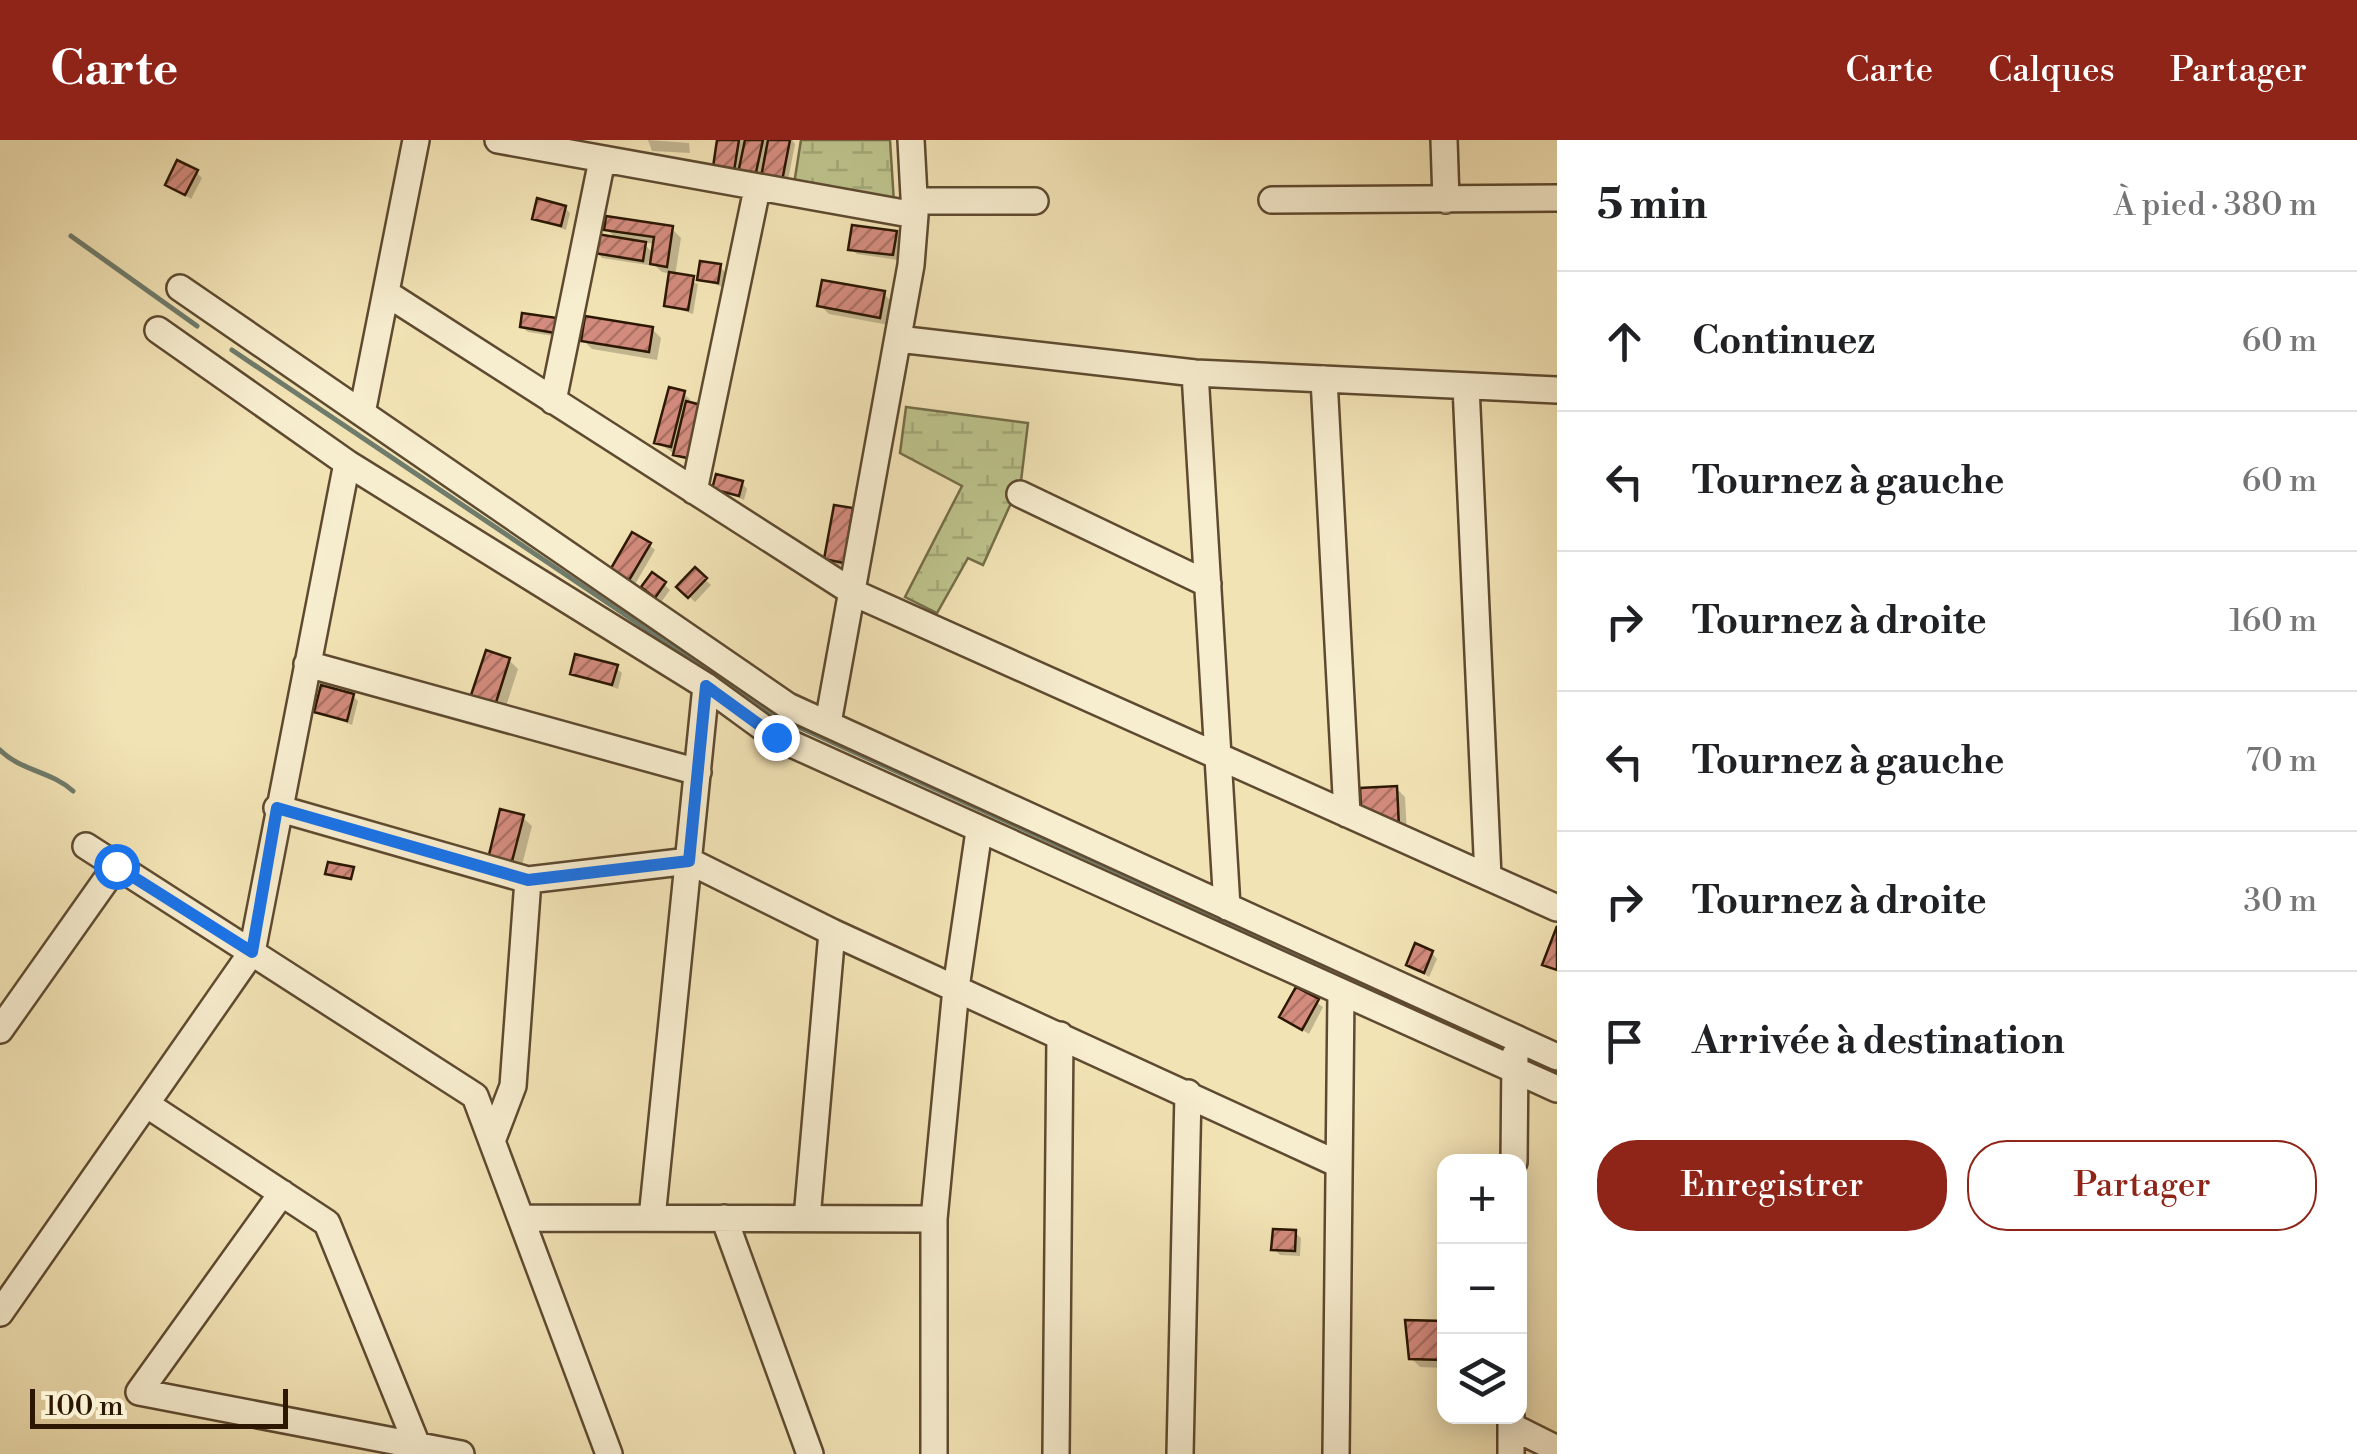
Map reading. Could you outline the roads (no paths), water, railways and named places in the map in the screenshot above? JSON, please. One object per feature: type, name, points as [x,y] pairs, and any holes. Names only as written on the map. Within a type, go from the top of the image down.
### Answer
[{"type":"street","points":[[362,413],[416,140]]},
{"type":"street","points":[[498,140],[758,189],[915,208],[1035,201]]},
{"type":"street","points":[[828,723],[898,339],[915,208],[910,140]]},
{"type":"street","points":[[1444,140],[1446,200]]},
{"type":"street","points":[[553,401],[602,160]]},
{"type":"street","points":[[694,491],[758,189]]},
{"type":"street","points":[[1272,200],[1557,198]]},
{"type":"street","points":[[180,288],[788,706],[1557,1057]]},
{"type":"street","points":[[386,294],[854,592],[1557,908]]},
{"type":"street","points":[[198,358],[226,320]]},
{"type":"street","points":[[158,330],[347,463],[706,686],[776,737],[1557,1089]]},
{"type":"street","points":[[898,339],[1195,373],[1557,390]]},
{"type":"street","points":[[1195,373],[1227,907]]},
{"type":"street","points":[[1324,379],[1347,814]]},
{"type":"street","points":[[1466,386],[1488,878]]},
{"type":"street","points":[[0,1312],[252,952],[347,463]]},
{"type":"street","points":[[1020,494],[1208,584]]},
{"type":"street","points":[[307,664],[698,772]]},
{"type":"street","points":[[652,1218],[706,686]]},
{"type":"street","points":[[277,808],[528,880],[689,861],[832,932],[1338,1164]]},
{"type":"street","points":[[934,1454],[934,1219],[956,988],[979,831]]},
{"type":"street","points":[[86,846],[475,1096],[608,1454]]},
{"type":"street","points":[[0,1030],[116,866]]},
{"type":"street","points":[[492,1141],[513,1086],[528,880]]},
{"type":"street","points":[[807,1218],[832,932]]},
{"type":"street","points":[[1336,1454],[1341,993]]},
{"type":"street","points":[[1056,1454],[1060,1036]]},
{"type":"street","points":[[1514,1040],[1514,1154]]},
{"type":"street","points":[[1180,1454],[1188,1093]]},
{"type":"street","points":[[146,1104],[327,1223],[416,1446]]},
{"type":"street","points":[[282,1193],[139,1392],[461,1454]]},
{"type":"street","points":[[522,1218],[934,1219]]},
{"type":"street","points":[[724,1218],[810,1454]]},
{"type":"street","points":[[1511,1424],[1511,1454]]},
{"type":"street","points":[[1516,1424],[1557,1449]]},
{"type":"waterway","points":[[71,236],[197,326]]},
{"type":"waterway","points":[[232,350],[779,718],[1499,1045]]},
{"type":"waterway","points":[[0,750],[73,791]]},
{"type":"waterway","points":[[1530,1060],[1557,1073]]}]
